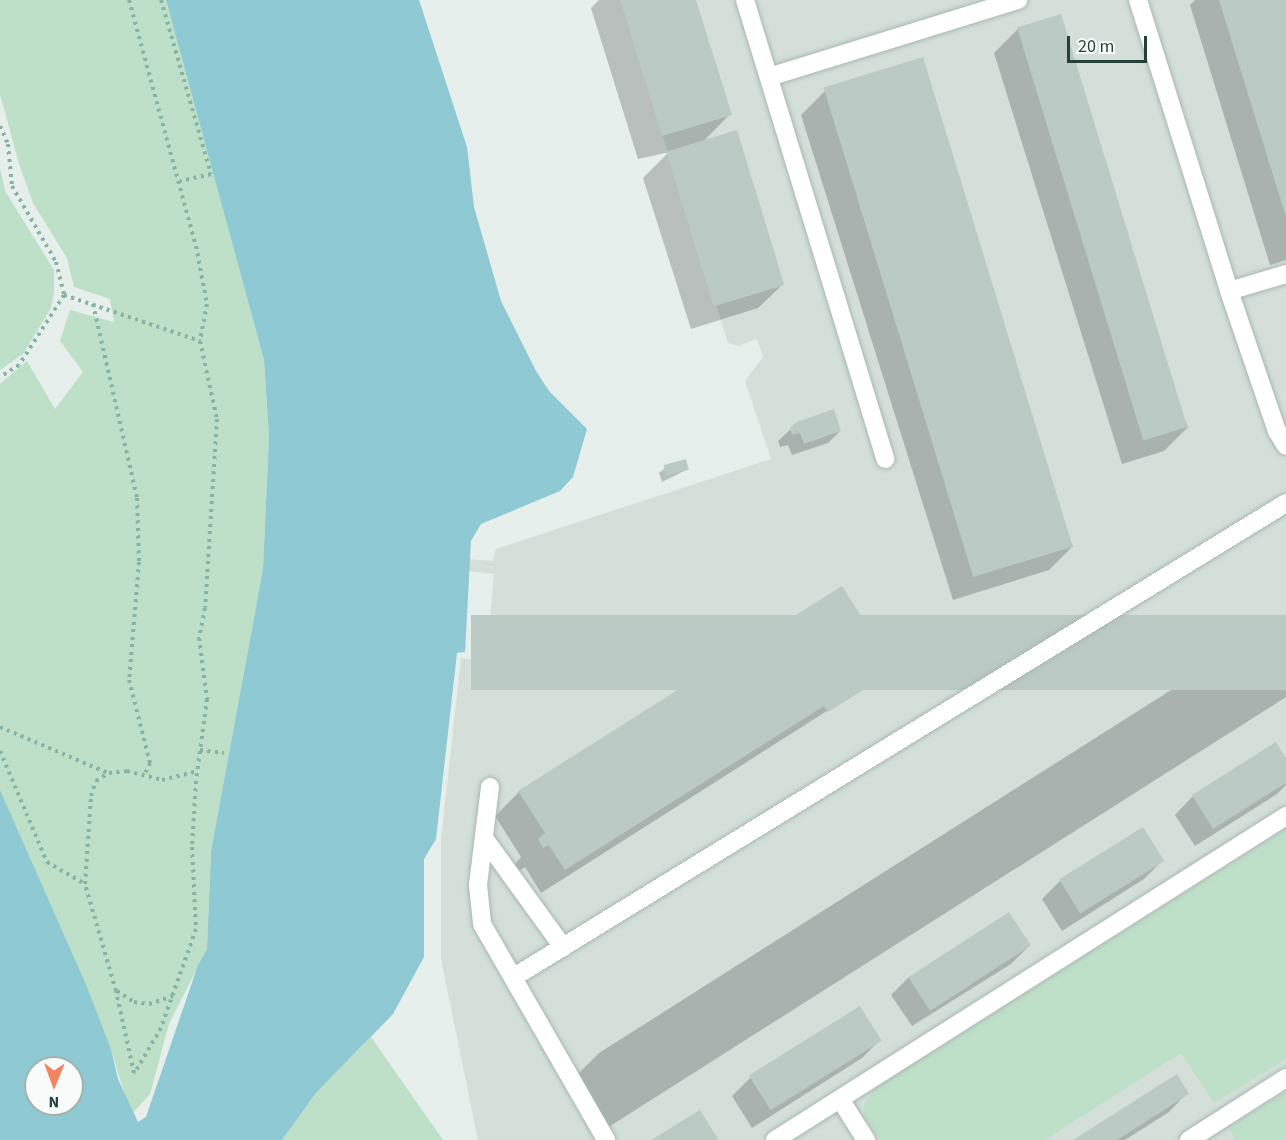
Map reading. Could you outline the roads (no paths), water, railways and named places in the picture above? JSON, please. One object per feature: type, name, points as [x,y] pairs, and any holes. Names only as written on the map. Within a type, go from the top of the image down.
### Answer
[{"type":"lane","points":[[745,0],[885,459]]},
{"type":"lane","points":[[770,77],[1018,0]]},
{"type":"lane","points":[[1138,0],[1229,291],[1277,431],[1286,446]]},
{"type":"lane","points":[[1229,291],[1286,274]]},
{"type":"lane","points":[[514,977],[1286,503]]},
{"type":"lane","points":[[490,787],[478,885],[482,924],[606,1140]]},
{"type":"lane","points":[[775,1140],[1286,816]]},
{"type":"lane","points":[[484,838],[563,947]]},
{"type":"lane","points":[[1189,1140],[1286,1078]]},
{"type":"lane","points":[[840,1099],[866,1140]]},
{"type":"water","points":[[166,0],[419,0],[467,147],[474,207],[501,301],[536,371],[549,391],[587,429],[573,477],[560,491],[481,524],[471,541],[465,652],[457,653],[436,839],[424,859],[424,957],[393,1014],[316,1093],[282,1140],[0,1140],[0,790],[87,987],[111,1049],[118,1079],[138,1122],[146,1117],[198,965],[207,949],[211,851],[263,569],[269,436],[264,360]]}]
